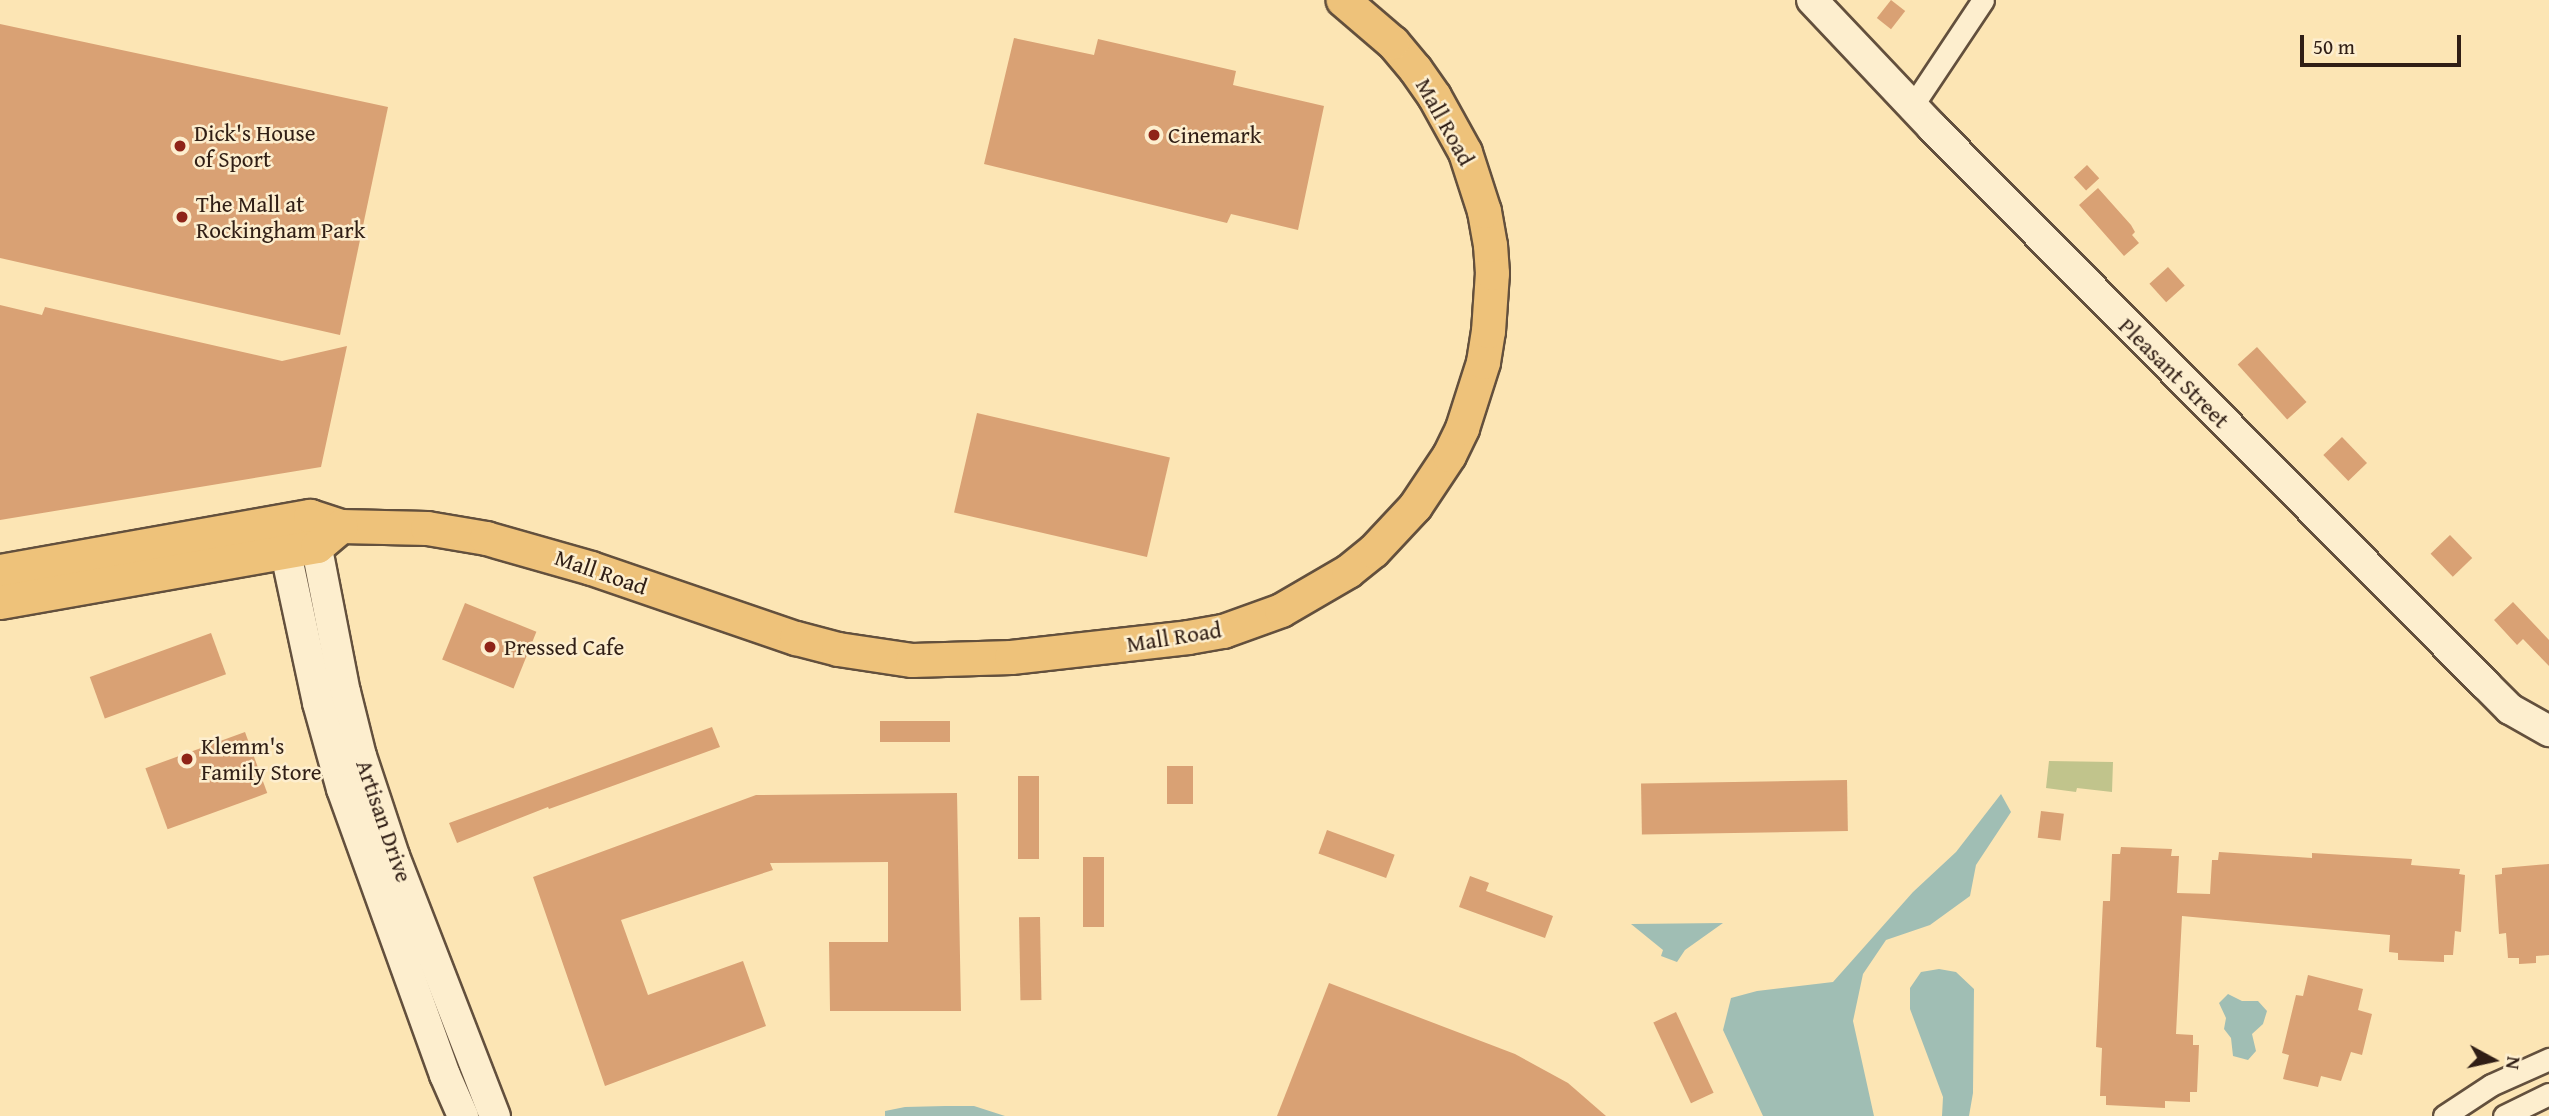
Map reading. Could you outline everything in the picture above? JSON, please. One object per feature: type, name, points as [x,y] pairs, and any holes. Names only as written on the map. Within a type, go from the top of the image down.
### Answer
[{"type":"main road","name":"Mall Road","points":[[0,571],[306,532],[427,528],[486,538],[591,568],[796,638],[838,649],[912,660],[1011,657],[1188,636],[1253,622],[1292,605],[1325,586],[1373,551],[1415,506],[1433,481],[1457,437],[1474,395],[1483,362],[1492,273],[1484,212],[1465,152],[1434,96],[1415,69],[1385,35],[1343,0]]},
{"type":"main road","name":"Pleasant Street","points":[[1812,0],[2486,685],[2515,713],[2549,731]]},
{"type":"main road","name":"Mall Road","points":[[0,601],[306,532]]},
{"type":"main road","name":"Artisan Drive","points":[[306,532],[318,703],[342,789],[445,1075],[463,1116]]},
{"type":"main road","name":"Artisan Drive","points":[[306,532],[364,767],[394,856],[495,1116]]},
{"type":"street","points":[[1913,105],[1983,0]]},
{"type":"street","points":[[2444,1116],[2491,1085],[2549,1059]]},
{"type":"street","points":[[2504,1116],[2549,1094]]},
{"type":"green space","points":[[2049,761],[2113,762],[2112,792],[2077,788],[2076,792],[2046,788]]},
{"type":"water","points":[[2001,794],[2011,812],[1976,865],[1970,896],[1930,925],[1886,940],[1863,974],[1853,1021],[1874,1116],[1763,1116],[1723,1030],[1731,998],[1757,991],[1833,982],[1913,892],[1956,852]]},
{"type":"water","points":[[1723,923],[1685,950],[1677,962],[1661,956],[1663,950],[1631,924]]},
{"type":"water","points":[[1939,969],[1956,972],[1974,989],[1973,1093],[1969,1116],[1942,1116],[1943,1097],[1910,1009],[1910,988],[1921,972]]},
{"type":"water","points":[[2228,994],[2242,1001],[2258,1001],[2267,1011],[2263,1024],[2252,1034],[2256,1051],[2248,1060],[2233,1056],[2231,1038],[2224,1029],[2226,1018],[2219,1003]]},
{"type":"water","points":[[974,1106],[1005,1116],[885,1116],[885,1111],[905,1107]]},
{"type":"building","points":[[1891,0],[1905,11],[1891,29],[1877,18]]},
{"type":"building","name":"The Mall at Rockingham Park","points":[[0,24],[388,107],[340,335],[0,258]]},
{"type":"building","name":"Cinemark","points":[[1014,38],[1094,55],[1098,39],[1236,71],[1233,85],[1324,106],[1298,230],[1231,214],[1227,223],[984,164]]},
{"type":"building","points":[[2087,165],[2099,178],[2086,190],[2074,177]]},
{"type":"building","points":[[2098,188],[2135,232],[2132,235],[2139,243],[2124,256],[2079,205]]},
{"type":"building","points":[[2168,267],[2185,286],[2166,302],[2149,284]]},
{"type":"building","points":[[0,305],[42,315],[45,307],[282,361],[347,346],[321,467],[0,520]]},
{"type":"building","points":[[2257,347],[2307,402],[2287,419],[2238,364]]},
{"type":"building","points":[[977,413],[1170,458],[1147,557],[954,512]]},
{"type":"building","points":[[2342,437],[2367,463],[2348,481],[2323,455]]},
{"type":"building","points":[[2450,535],[2472,558],[2453,577],[2431,554]]},
{"type":"building","points":[[2513,602],[2549,640],[2549,666],[2523,639],[2517,645],[2494,620]]},
{"type":"building","name":"Pressed Cafe","points":[[465,603],[536,632],[514,688],[442,660]]},
{"type":"building","points":[[211,633],[226,674],[105,718],[90,677]]},
{"type":"building","points":[[880,721],[950,721],[950,742],[880,742]]},
{"type":"building","points":[[712,727],[720,747],[549,809],[548,807],[457,843],[449,823]]},
{"type":"building","points":[[245,732],[267,793],[168,829],[145,768]]},
{"type":"building","points":[[1167,766],[1193,766],[1193,804],[1167,804]]},
{"type":"building","points":[[1018,776],[1039,776],[1039,859],[1018,859]]},
{"type":"building","points":[[1847,780],[1848,831],[1642,835],[1641,784]]},
{"type":"building","points":[[957,793],[961,1011],[830,1011],[829,942],[888,942],[888,862],[770,863],[773,870],[621,920],[648,995],[743,961],[766,1026],[605,1086],[533,877],[756,795]]},
{"type":"building","points":[[2041,811],[2064,814],[2061,841],[2038,838]]},
{"type":"building","points":[[1327,830],[1395,855],[1386,878],[1318,853]]},
{"type":"building","points":[[2121,847],[2172,849],[2171,856],[2179,856],[2177,893],[2210,894],[2212,860],[2218,860],[2219,852],[2312,858],[2312,853],[2412,859],[2411,865],[2460,869],[2459,874],[2465,875],[2461,932],[2455,931],[2453,955],[2444,955],[2444,962],[2398,960],[2398,953],[2389,952],[2390,935],[2182,916],[2176,1034],[2193,1035],[2193,1045],[2199,1045],[2197,1092],[2190,1092],[2190,1102],[2165,1101],[2165,1108],[2106,1105],[2106,1096],[2100,1096],[2102,1048],[2096,1047],[2103,901],[2110,901],[2112,854],[2120,854]]},
{"type":"building","points":[[1083,857],[1104,857],[1104,927],[1083,927]]},
{"type":"building","points":[[2549,864],[2549,955],[2536,956],[2536,963],[2519,964],[2519,958],[2508,958],[2506,933],[2499,934],[2495,875],[2502,874],[2502,868]]},
{"type":"building","points":[[1470,876],[1489,883],[1486,891],[1553,916],[1545,938],[1459,907]]},
{"type":"building","points":[[1019,917],[1040,917],[1041,1000],[1020,1000]]},
{"type":"building","points":[[2308,975],[2363,989],[2358,1010],[2372,1014],[2362,1055],[2351,1052],[2341,1081],[2321,1076],[2318,1087],[2283,1079],[2289,1055],[2282,1053],[2296,995],[2303,996]]},
{"type":"building","points":[[1329,983],[1515,1054],[1568,1083],[1606,1116],[1277,1116]]},
{"type":"building","points":[[1676,1012],[1714,1093],[1691,1103],[1653,1023]]},
{"type":"place","name":"Cinemark","points":[[1154,135]]},
{"type":"place","name":"Dick's House of Sport","points":[[180,146]]},
{"type":"place","name":"The Mall at Rockingham Park","points":[[182,217]]},
{"type":"place","name":"Pressed Cafe","points":[[490,647]]},
{"type":"place","name":"Klemm's Family Store","points":[[187,759]]}]
